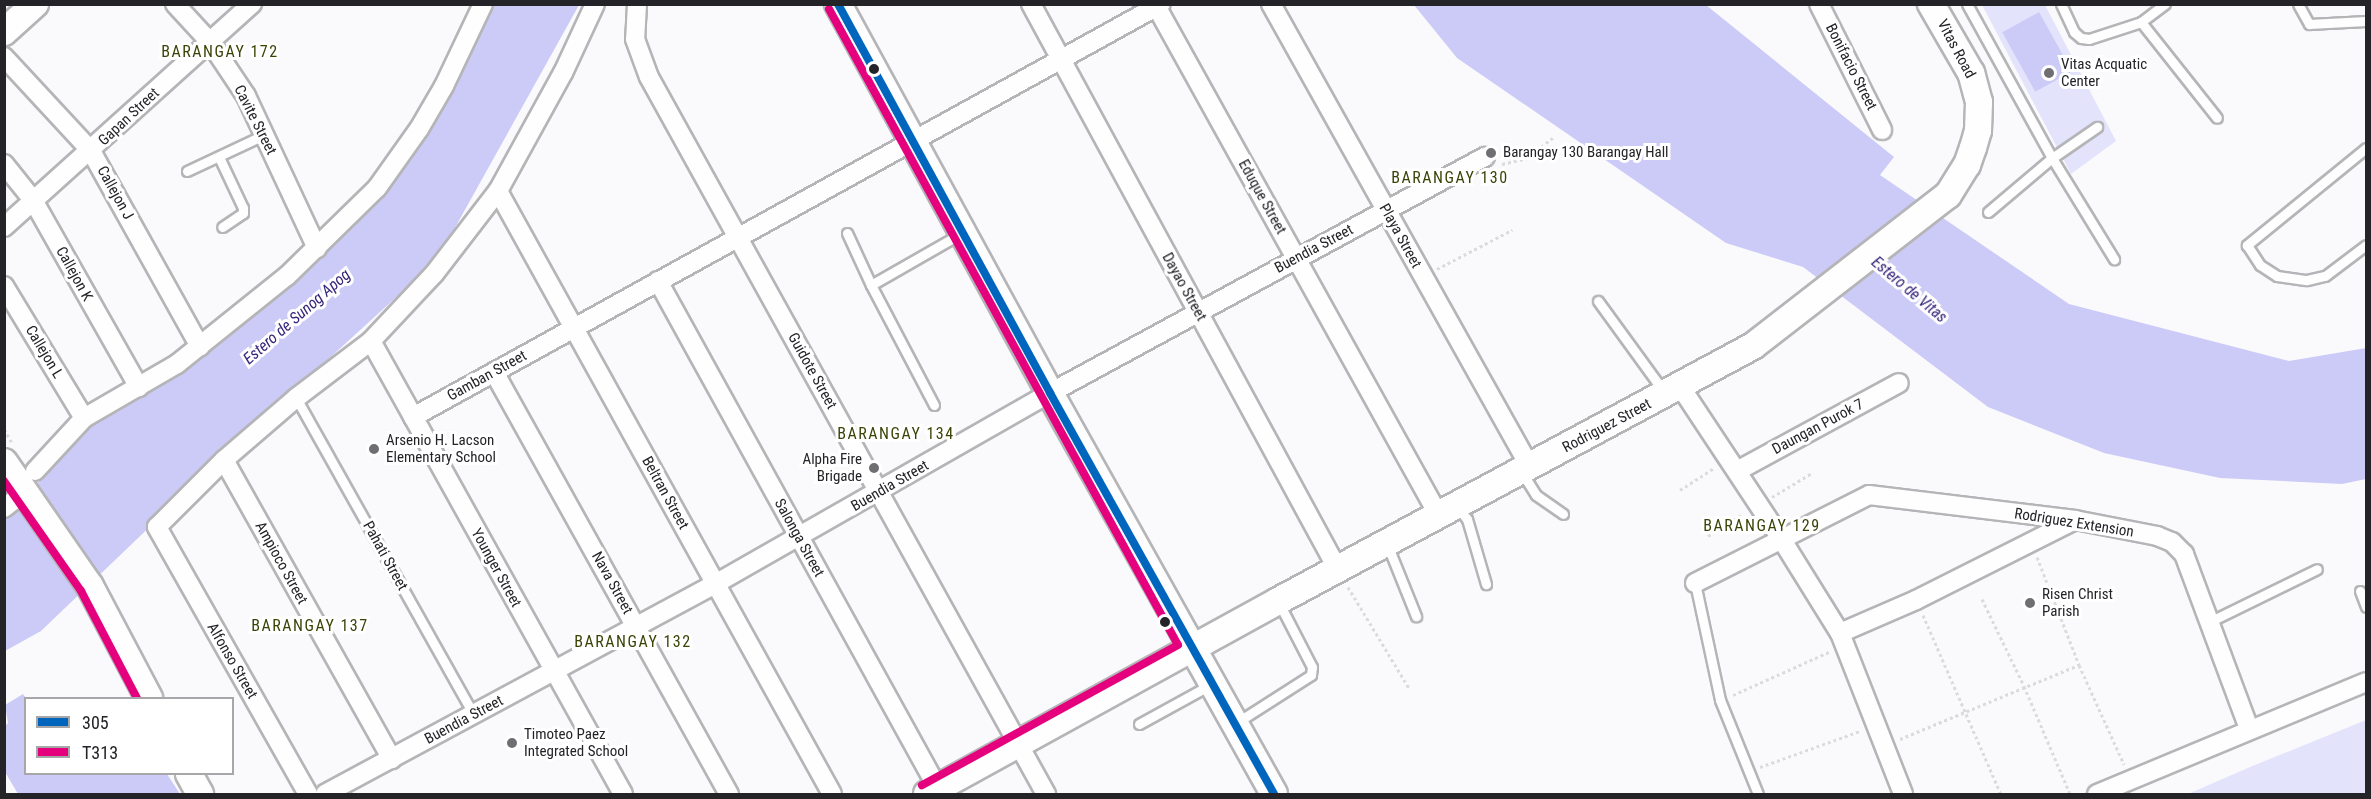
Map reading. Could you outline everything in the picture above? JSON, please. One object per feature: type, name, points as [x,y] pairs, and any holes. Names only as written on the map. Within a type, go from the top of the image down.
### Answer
[{"type":"street","points":[[4,33],[35,4]]},
{"type":"street","name":"Cavite Street","points":[[175,4],[210,42],[246,96],[317,248]]},
{"type":"street","name":"Gapan Street","points":[[4,227],[252,4]]},
{"type":"street","points":[[35,471],[84,418],[139,387],[200,347],[317,248],[377,188],[419,129],[444,86],[483,4]]},
{"type":"street","points":[[224,460],[296,398],[371,341],[434,274],[498,191],[563,73],[595,4]]},
{"type":"street","name":"Guidote Street","points":[[637,4],[635,39],[649,77],[1046,795]]},
{"type":"street","points":[[838,4],[1050,393],[1274,795]]},
{"type":"street","name":"Dayao Street","points":[[1031,4],[1338,570]]},
{"type":"street","name":"Playa Street","points":[[1271,4],[1526,469]]},
{"type":"street","name":"Bonifacio Street","points":[[1819,4],[1882,130]]},
{"type":"street","name":"Vitas Road","points":[[1931,4],[1971,73],[1979,102],[1978,131],[1973,148],[1967,165],[1948,195]]},
{"type":"street","name":"Gamban Street","points":[[413,417],[914,143],[1157,5]]},
{"type":"street","name":"Eduque Street","points":[[1157,5],[1296,259],[1448,511]]},
{"type":"street","name":"Callejon J","points":[[4,57],[91,151],[200,347]]},
{"type":"street","name":"Buendia Street","points":[[325,795],[799,538],[1050,393],[1485,158]]},
{"type":"street","name":"Callejon K","points":[[4,164],[33,200],[139,387]]},
{"type":"street","name":"Beltran Street","points":[[498,191],[832,795]]},
{"type":"street","name":"Rodriguez Street","points":[[935,793],[1278,601],[1753,346],[1948,195]]},
{"type":"street","name":"Salonga Street","points":[[658,281],[935,793]]},
{"type":"street","name":"Callejon L","points":[[4,286],[84,418]]},
{"type":"street","name":"Younger Street","points":[[371,341],[623,795]]},
{"type":"street","name":"Nava Street","points":[[494,372],[729,795]]},
{"type":"street","name":"Daungan Purok 7","points":[[1733,465],[1899,383]]},
{"type":"street","points":[[1673,390],[1733,465],[1781,537],[1842,639],[1903,795]]},
{"type":"street","name":"Alfonso Street","points":[[224,460],[157,527],[308,795]]},
{"type":"street","name":"Ampioco Street","points":[[224,460],[392,759]]},
{"type":"street","points":[[6,464],[90,586],[148,697]]},
{"type":"street","name":"Rodriguez Extension","points":[[1695,583],[1781,537],[1869,495],[2075,520],[2172,542],[2184,554],[2249,729]]},
{"type":"street","points":[[1842,639],[2075,520]]},
{"type":"street","points":[[2097,795],[2249,729],[2367,682]]},
{"type":"street","points":[[190,775],[200,795]]},
{"type":"lane","points":[[1967,4],[2052,158],[2114,259]]},
{"type":"lane","points":[[2064,6],[2074,32],[2081,38],[2089,39],[2141,22],[2165,4]]},
{"type":"lane","points":[[2298,4],[2309,24],[2367,21]]},
{"type":"lane","points":[[2141,22],[2217,118]]},
{"type":"lane","points":[[1988,212],[2052,158],[2097,127]]},
{"type":"lane","points":[[187,171],[264,135]]},
{"type":"lane","points":[[2367,148],[2247,246],[2260,265],[2277,276],[2307,280],[2325,276],[2367,245]]},
{"type":"lane","points":[[219,157],[243,208],[243,213],[222,227]]},
{"type":"lane","points":[[847,233],[871,285],[934,405]]},
{"type":"lane","points":[[871,285],[962,233]]},
{"type":"lane","points":[[1598,301],[1673,390]]},
{"type":"lane","name":"Pahati Street","points":[[296,398],[474,715]]},
{"type":"lane","points":[[1526,469],[1536,495],[1563,514]]},
{"type":"lane","points":[[1448,511],[1467,519],[1486,584]]},
{"type":"lane","points":[[1387,544],[1416,616]]},
{"type":"lane","points":[[2208,622],[2317,569]]},
{"type":"lane","points":[[1695,583],[1720,700],[1758,795]]},
{"type":"lane","points":[[2360,591],[2367,607]]},
{"type":"lane","points":[[1234,724],[1311,675],[1312,667],[1278,601]]},
{"type":"lane","points":[[1139,724],[1212,684]]},
{"type":"path","points":[[1485,158],[1492,166],[1527,158],[1552,138]]},
{"type":"path","points":[[1429,274],[1512,230]]},
{"type":"path","points":[[1680,490],[1733,465]]},
{"type":"path","points":[[2031,542],[2079,665],[2131,779]]},
{"type":"path","points":[[1338,570],[1409,688]]},
{"type":"path","points":[[1982,599],[2024,686],[2070,795]]},
{"type":"path","points":[[1916,600],[2001,795]]},
{"type":"path","points":[[1720,700],[1842,639]]},
{"type":"path","points":[[1884,746],[2079,665]]},
{"type":"path","points":[[1760,767],[1876,725]]},
{"type":"shaded area","name":"Vitas Acquatic Center","points":[[1982,5],[2045,5],[2116,141],[2071,174]]},
{"type":"shaded area","points":[[2366,720],[2366,794],[2188,794],[2250,767]]},
{"type":"water","name":"Estero de Sunog Apog","points":[[490,5],[579,5],[437,260],[255,426],[41,631],[5,651],[4,518],[92,426],[233,331],[328,242],[399,168]]},
{"type":"water","name":"Estero de Vitas","points":[[1414,5],[1706,5],[1894,157],[1880,175],[2069,304],[2289,361],[2366,348],[2366,479],[2342,484],[2220,478],[2104,453],[1988,407],[1803,267],[1726,243],[1457,58]]},
{"type":"water","points":[[2039,12],[2072,71],[2035,92],[2002,32]]},
{"type":"water","points":[[23,694],[25,697],[24,775],[168,775],[180,794],[18,794],[5,772],[5,726],[8,723],[5,705]]},
{"type":"transit line","name":"305","points":[[838,4],[1050,393],[1274,794]]},
{"type":"transit line","name":"T313","points":[[829,9],[1178,645],[922,785]]},
{"type":"transit line","name":"T313","points":[[4,481],[81,591],[136,697]]},
{"type":"place","name":"Vitas Acquatic Center","points":[[2049,73]]},
{"type":"place","name":"Barangay 130 Barangay Hall","points":[[1491,153]]},
{"type":"place","name":"Arsenio H. Lacson Elementary School","points":[[374,449]]},
{"type":"place","name":"Alpha Fire Brigade","points":[[874,468]]},
{"type":"place","name":"Risen Christ Parish","points":[[2030,603]]},
{"type":"place","name":"Timoteo Paez Integrated School","points":[[512,743]]},
{"type":"district","name":"BARANGAY 172","points":[[220,52]]},
{"type":"district","name":"BARANGAY 130","points":[[1450,178]]},
{"type":"district","name":"BARANGAY 134","points":[[896,434]]},
{"type":"district","name":"BARANGAY 129","points":[[1762,526]]},
{"type":"district","name":"BARANGAY 137","points":[[310,626]]},
{"type":"district","name":"BARANGAY 132","points":[[633,642]]}]
